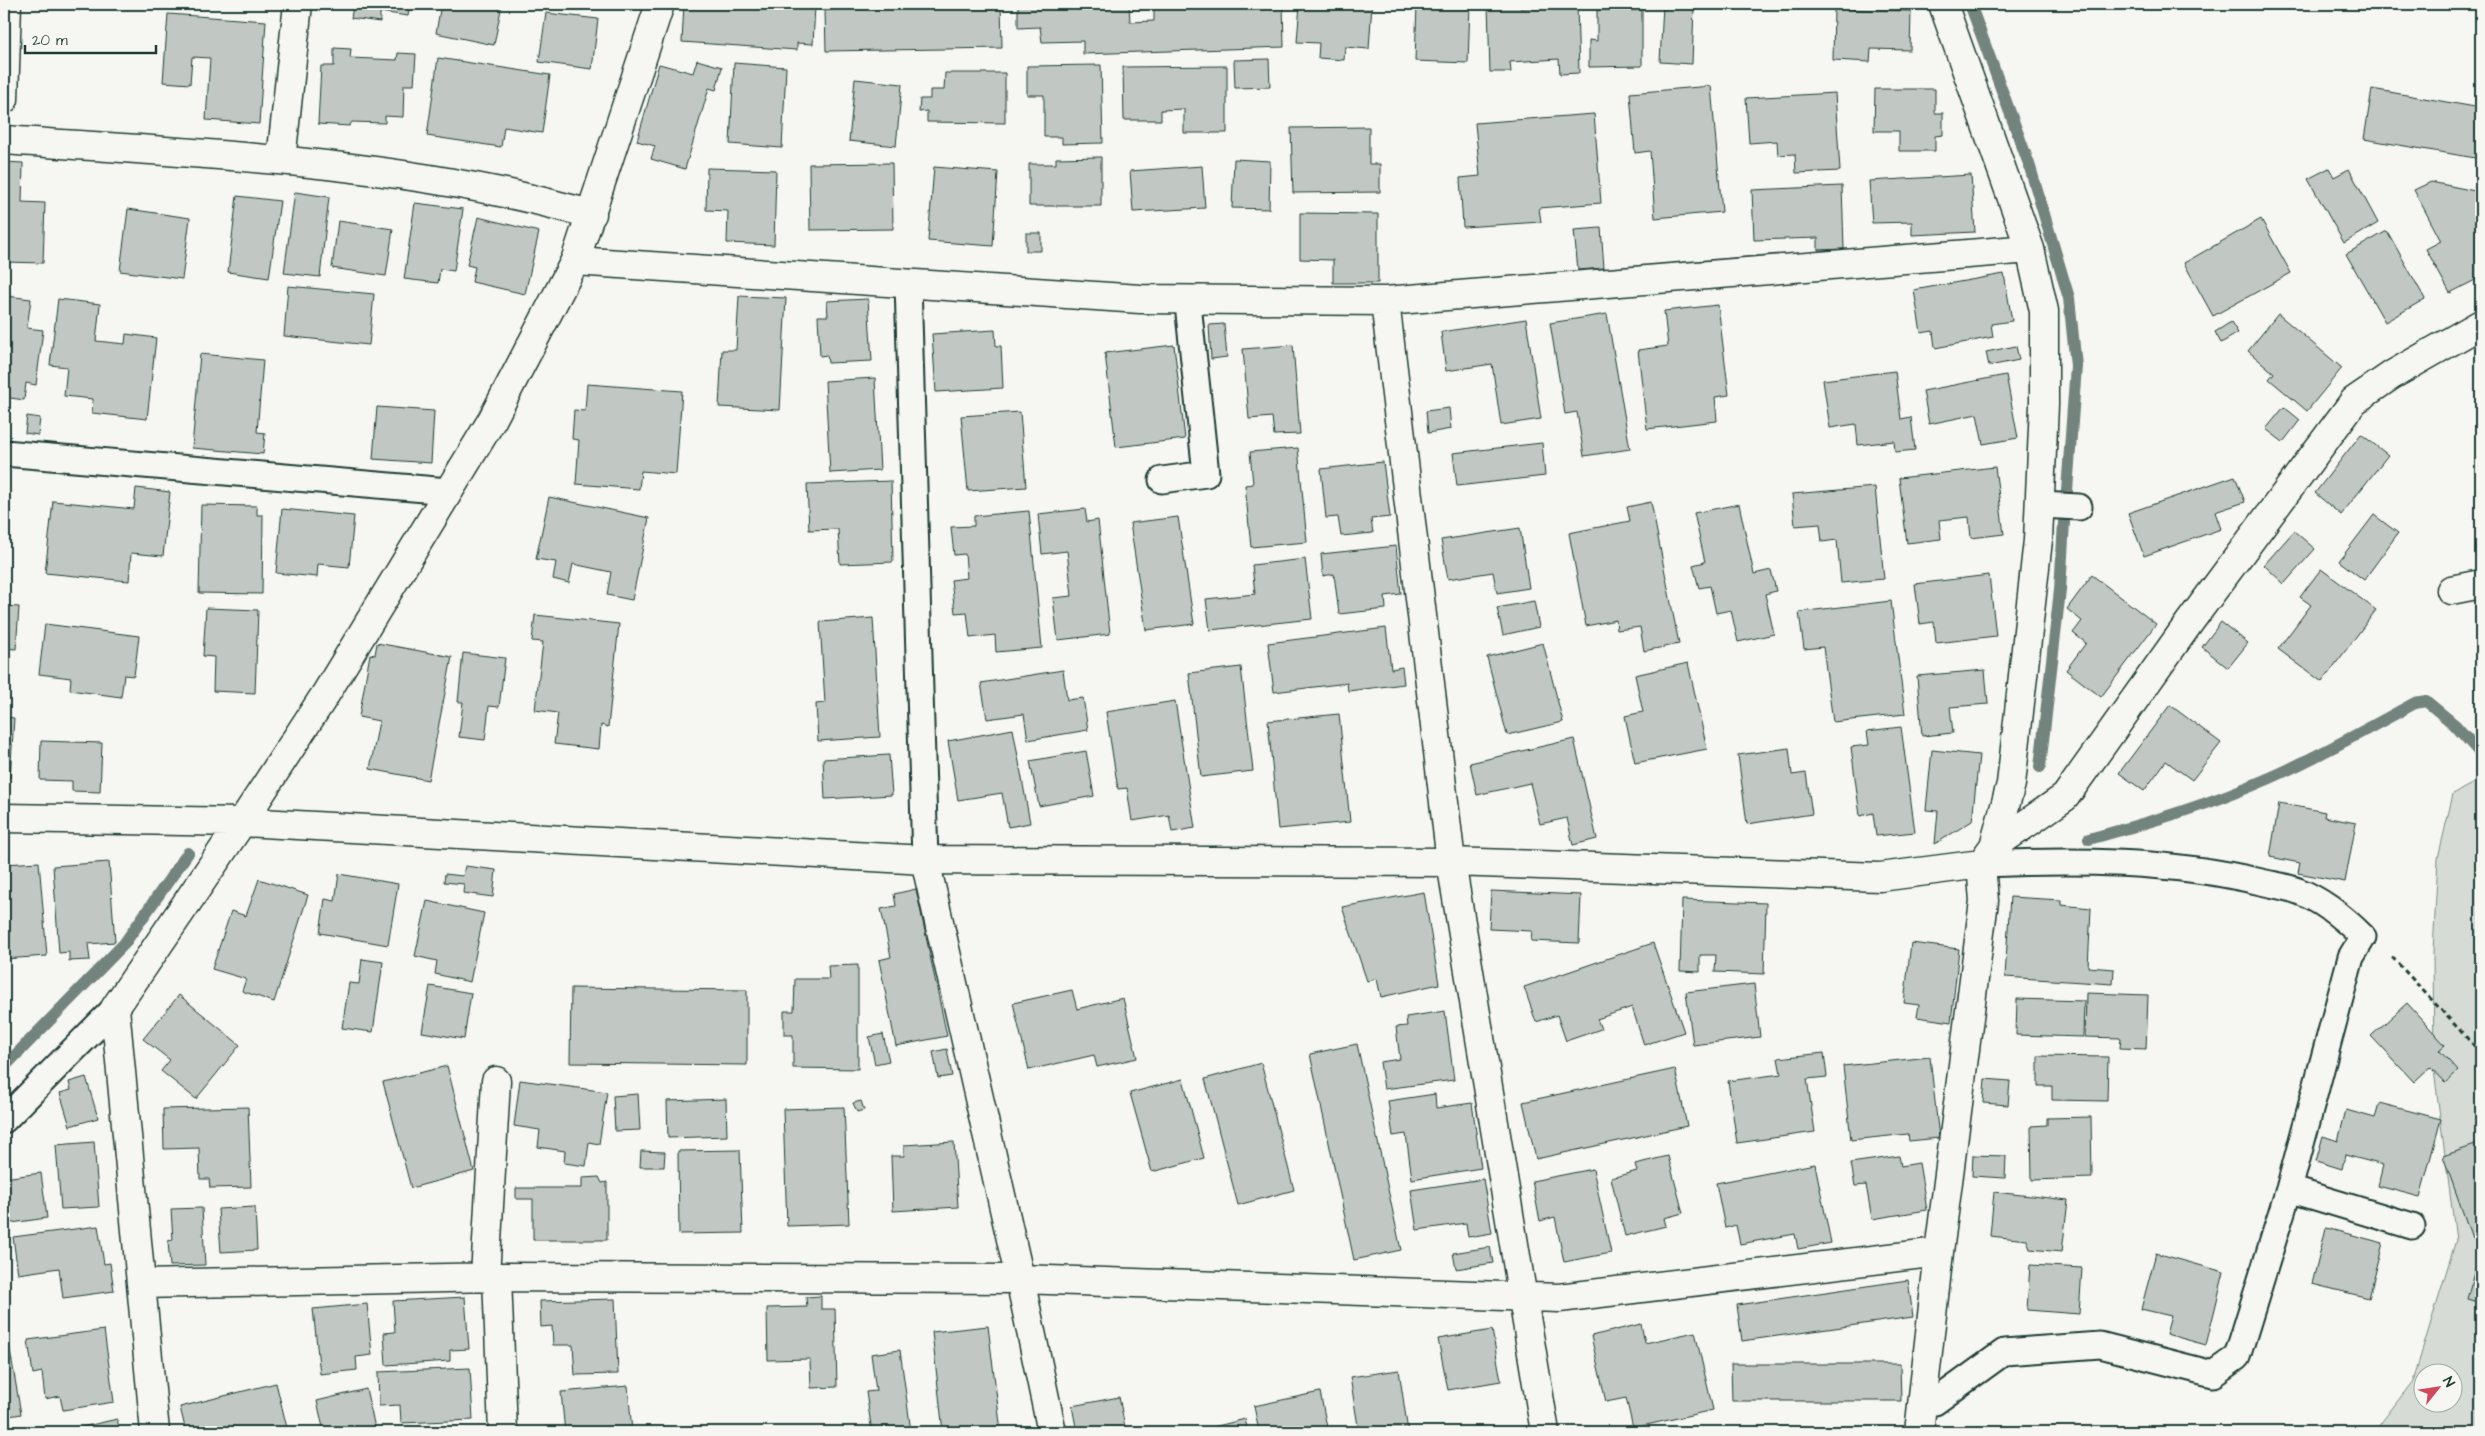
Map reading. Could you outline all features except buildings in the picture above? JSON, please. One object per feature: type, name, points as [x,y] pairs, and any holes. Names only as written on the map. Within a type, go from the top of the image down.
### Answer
[{"type":"street","points":[[4,99],[7,4]]},
{"type":"street","points":[[281,160],[298,4]]},
{"type":"street","points":[[155,1432],[115,1008],[242,822],[325,695],[492,420],[575,261],[660,4]]},
{"type":"street","points":[[1919,1432],[1939,1252],[1984,901],[1987,855],[2011,784],[2038,540],[2044,405],[2044,311],[2030,249],[1943,4]]},
{"type":"street","points":[[4,140],[281,160],[377,172],[500,192],[592,214]]},
{"type":"street","points":[[575,261],[1140,299],[1386,301],[2030,249]]},
{"type":"street","points":[[1386,301],[1451,862],[1545,1432]]},
{"type":"street","points":[[4,818],[242,822],[925,860],[1451,862],[1880,877],[1987,855],[2066,798],[2189,623],[2354,401],[2392,375],[2481,324]]},
{"type":"street","points":[[2452,590],[2481,584]]},
{"type":"street","points":[[925,860],[1020,1279],[1052,1432]]},
{"type":"street","points":[[496,1081],[491,1277],[503,1432]]},
{"type":"street","points":[[141,1284],[491,1277],[1020,1279],[1559,1298],[1939,1252]]},
{"type":"lane","points":[[908,283],[925,860]]},
{"type":"lane","points":[[1162,480],[1206,474],[1189,314],[1190,300]]},
{"type":"lane","points":[[4,453],[448,491]]},
{"type":"lane","points":[[2040,505],[2079,507]]},
{"type":"lane","points":[[1923,1404],[1935,1402],[2004,1352],[2100,1345],[2213,1374],[2237,1357],[2289,1189],[2351,957],[2363,937],[2343,917],[2298,891],[2229,874],[2102,863],[2035,862],[1987,855]]},
{"type":"lane","points":[[4,1120],[115,1008]]},
{"type":"lane","points":[[2289,1189],[2412,1226]]},
{"type":"path","points":[[2363,937],[2394,959],[2481,1052]]},
{"type":"shaded area","points":[[2481,779],[2481,1432],[2374,1432],[2412,1382],[2412,1414],[2462,1414],[2462,1364],[2418,1364],[2456,1240],[2434,1070],[2433,951],[2438,858],[2453,794]]},
{"type":"waterway","points":[[1970,4],[2029,164],[2069,298],[2076,366],[2067,491]]},
{"type":"waterway","points":[[2040,767],[2060,590],[2064,522]]},
{"type":"waterway","points":[[2089,839],[2181,812],[2270,778],[2307,761],[2415,703],[2426,701],[2455,725],[2481,754]]},
{"type":"waterway","points":[[4,1067],[124,944],[188,853]]}]
